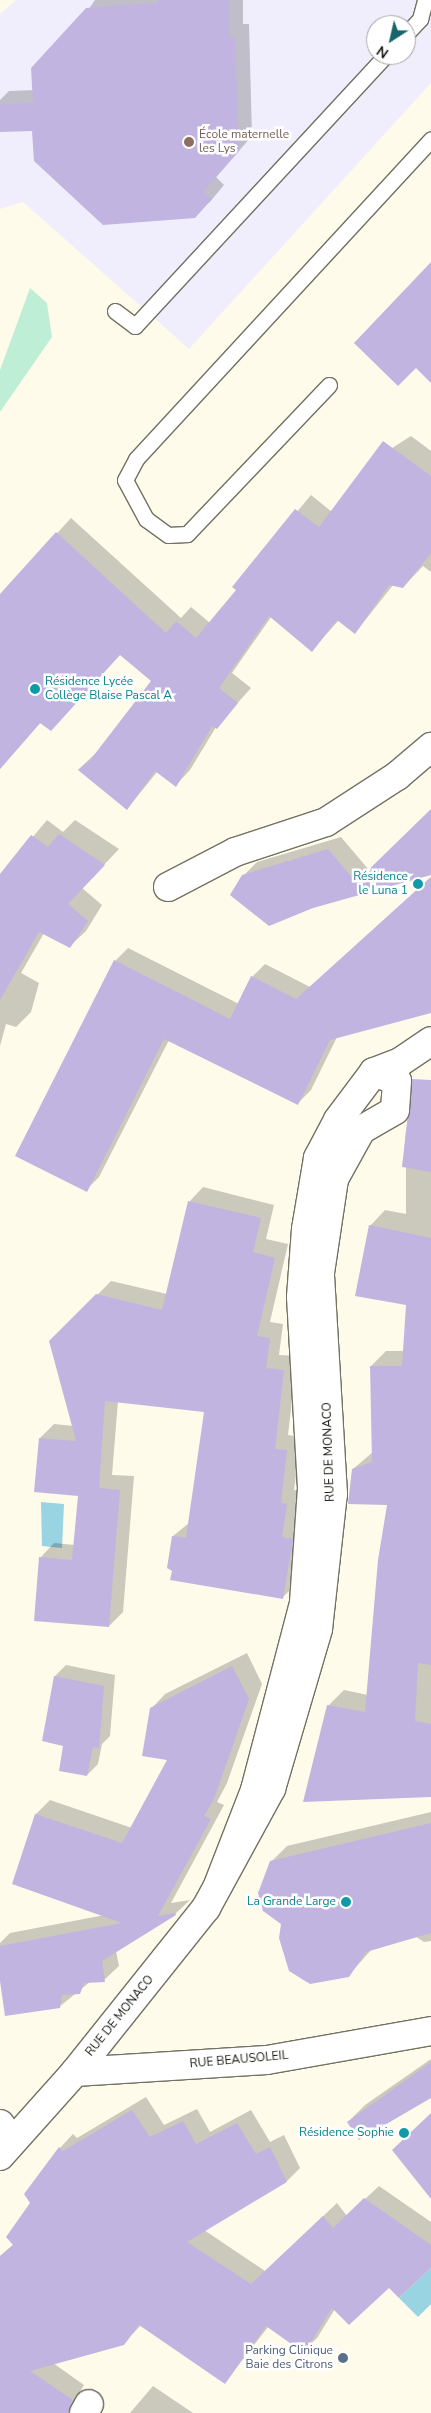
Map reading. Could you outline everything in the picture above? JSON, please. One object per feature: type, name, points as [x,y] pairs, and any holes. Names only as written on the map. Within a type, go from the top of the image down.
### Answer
[{"type":"street","points":[[168,888],[235,852],[326,822],[397,776],[431,747]]},
{"type":"street","points":[[374,1072],[400,1062],[431,1041]]},
{"type":"street","name":"RUE DE MONACO","points":[[4,2140],[75,2072],[206,1908],[271,1789],[318,1629],[333,1494],[320,1273],[334,1179],[361,1130],[395,1110],[397,1081],[374,1072],[338,1120],[318,1158],[306,1229],[301,1297],[312,1488],[304,1603],[255,1790],[219,1883]]},
{"type":"street","name":"RUE BEAUSOLEIL","points":[[75,2072],[267,2060],[431,2031]]},
{"type":"lane","points":[[416,23],[420,19],[425,0]]},
{"type":"lane","points":[[115,312],[135,326],[377,65]]},
{"type":"lane","points":[[330,385],[187,534],[168,535],[146,519],[125,480],[136,459],[431,139]]},
{"type":"shaded area","name":"École maternelle les Lys","points":[[16,0],[431,0],[431,83],[189,349],[23,202],[0,209],[0,14]]},
{"type":"green space","points":[[30,288],[47,303],[52,337],[0,412],[0,370]]},
{"type":"water","points":[[41,1502],[64,1504],[62,1548],[42,1546]]},
{"type":"water","points":[[431,2268],[431,2304],[418,2317],[399,2298]]},
{"type":"building","points":[[158,0],[229,0],[230,38],[235,38],[239,151],[203,192],[212,199],[195,218],[103,225],[34,161],[32,131],[0,132],[0,104],[33,103],[31,68],[86,8],[158,3]]},
{"type":"building","points":[[431,262],[431,383],[416,368],[398,386],[354,343]]},
{"type":"building","points":[[383,441],[431,476],[431,553],[403,588],[389,585],[355,634],[337,620],[312,652],[269,616],[219,688],[238,703],[217,729],[212,726],[176,787],[155,771],[127,810],[78,770],[91,759],[151,681],[120,655],[51,731],[40,723],[0,769],[0,594],[56,532],[166,633],[176,621],[196,638],[236,590],[232,587],[295,509],[319,527]]},
{"type":"building","points":[[431,809],[431,875],[313,908],[269,926],[230,895],[242,875],[328,849],[356,882]]},
{"type":"building","points":[[59,834],[105,865],[68,904],[88,921],[70,948],[39,932],[0,1000],[0,874],[31,835],[48,847]]},
{"type":"building","points":[[431,877],[431,1013],[330,1040],[298,1105],[164,1039],[87,1192],[15,1156],[114,960],[230,1019],[251,976],[296,999]]},
{"type":"building","points":[[412,1079],[431,1080],[431,1172],[402,1167]]},
{"type":"building","points":[[188,1201],[261,1218],[253,1252],[275,1258],[257,1336],[270,1338],[266,1368],[284,1370],[275,1449],[287,1450],[281,1503],[287,1504],[282,1537],[293,1539],[283,1599],[170,1580],[172,1571],[167,1568],[172,1536],[186,1538],[204,1412],[105,1401],[99,1488],[120,1490],[109,1627],[34,1621],[39,1557],[72,1560],[78,1496],[34,1492],[39,1438],[76,1441],[49,1341],[96,1294],[162,1310]]},
{"type":"building","points":[[369,1225],[431,1238],[431,1665],[418,1663],[415,1721],[431,1724],[431,1797],[303,1802],[327,1705],[365,1712],[378,1560],[387,1505],[348,1504],[352,1469],[372,1462],[370,1366],[402,1366],[406,1305],[355,1296]]},
{"type":"building","points":[[232,1666],[249,1699],[214,1799],[204,1816],[211,1819],[158,1916],[175,1913],[176,1915],[102,1961],[105,1982],[84,1983],[80,1994],[62,1995],[60,2008],[5,2016],[0,1981],[0,1946],[122,1923],[12,1884],[35,1814],[122,1843],[167,1760],[142,1756],[150,1708]]},
{"type":"building","points":[[54,1676],[104,1686],[99,1748],[93,1747],[87,1776],[59,1771],[63,1746],[42,1741]]},
{"type":"building","name":"La Grande Large","points":[[431,1823],[431,1933],[366,1952],[349,1977],[310,1984],[289,1971],[279,1938],[281,1924],[263,1911],[258,1893],[270,1861]]},
{"type":"building","points":[[431,2062],[431,2098],[359,2140],[347,2122]]},
{"type":"building","points":[[132,2110],[150,2137],[183,2121],[196,2144],[237,2123],[256,2154],[270,2147],[287,2182],[187,2242],[251,2284],[323,2216],[333,2228],[364,2198],[431,2245],[431,2268],[399,2298],[389,2288],[349,2325],[332,2308],[304,2353],[266,2326],[225,2384],[139,2325],[124,2345],[30,2371],[73,2400],[68,2413],[0,2413],[0,2256],[13,2245],[6,2237],[30,2203],[24,2194],[59,2147],[63,2151]]},
{"type":"building","points":[[431,2113],[431,2199],[392,2150]]},
{"type":"place","name":"École maternelle les Lys","points":[[189,142]]},
{"type":"place","name":"Résidence Lycée Collège Blaise Pascal A","points":[[35,689]]},
{"type":"place","name":"Résidence le Luna 1","points":[[418,884]]},
{"type":"place","name":"La Grande Large","points":[[346,1902]]},
{"type":"place","name":"Résidence Sophie","points":[[404,2133]]},
{"type":"place","name":"Parking Clinique Baie des Citrons","points":[[343,2358]]}]
